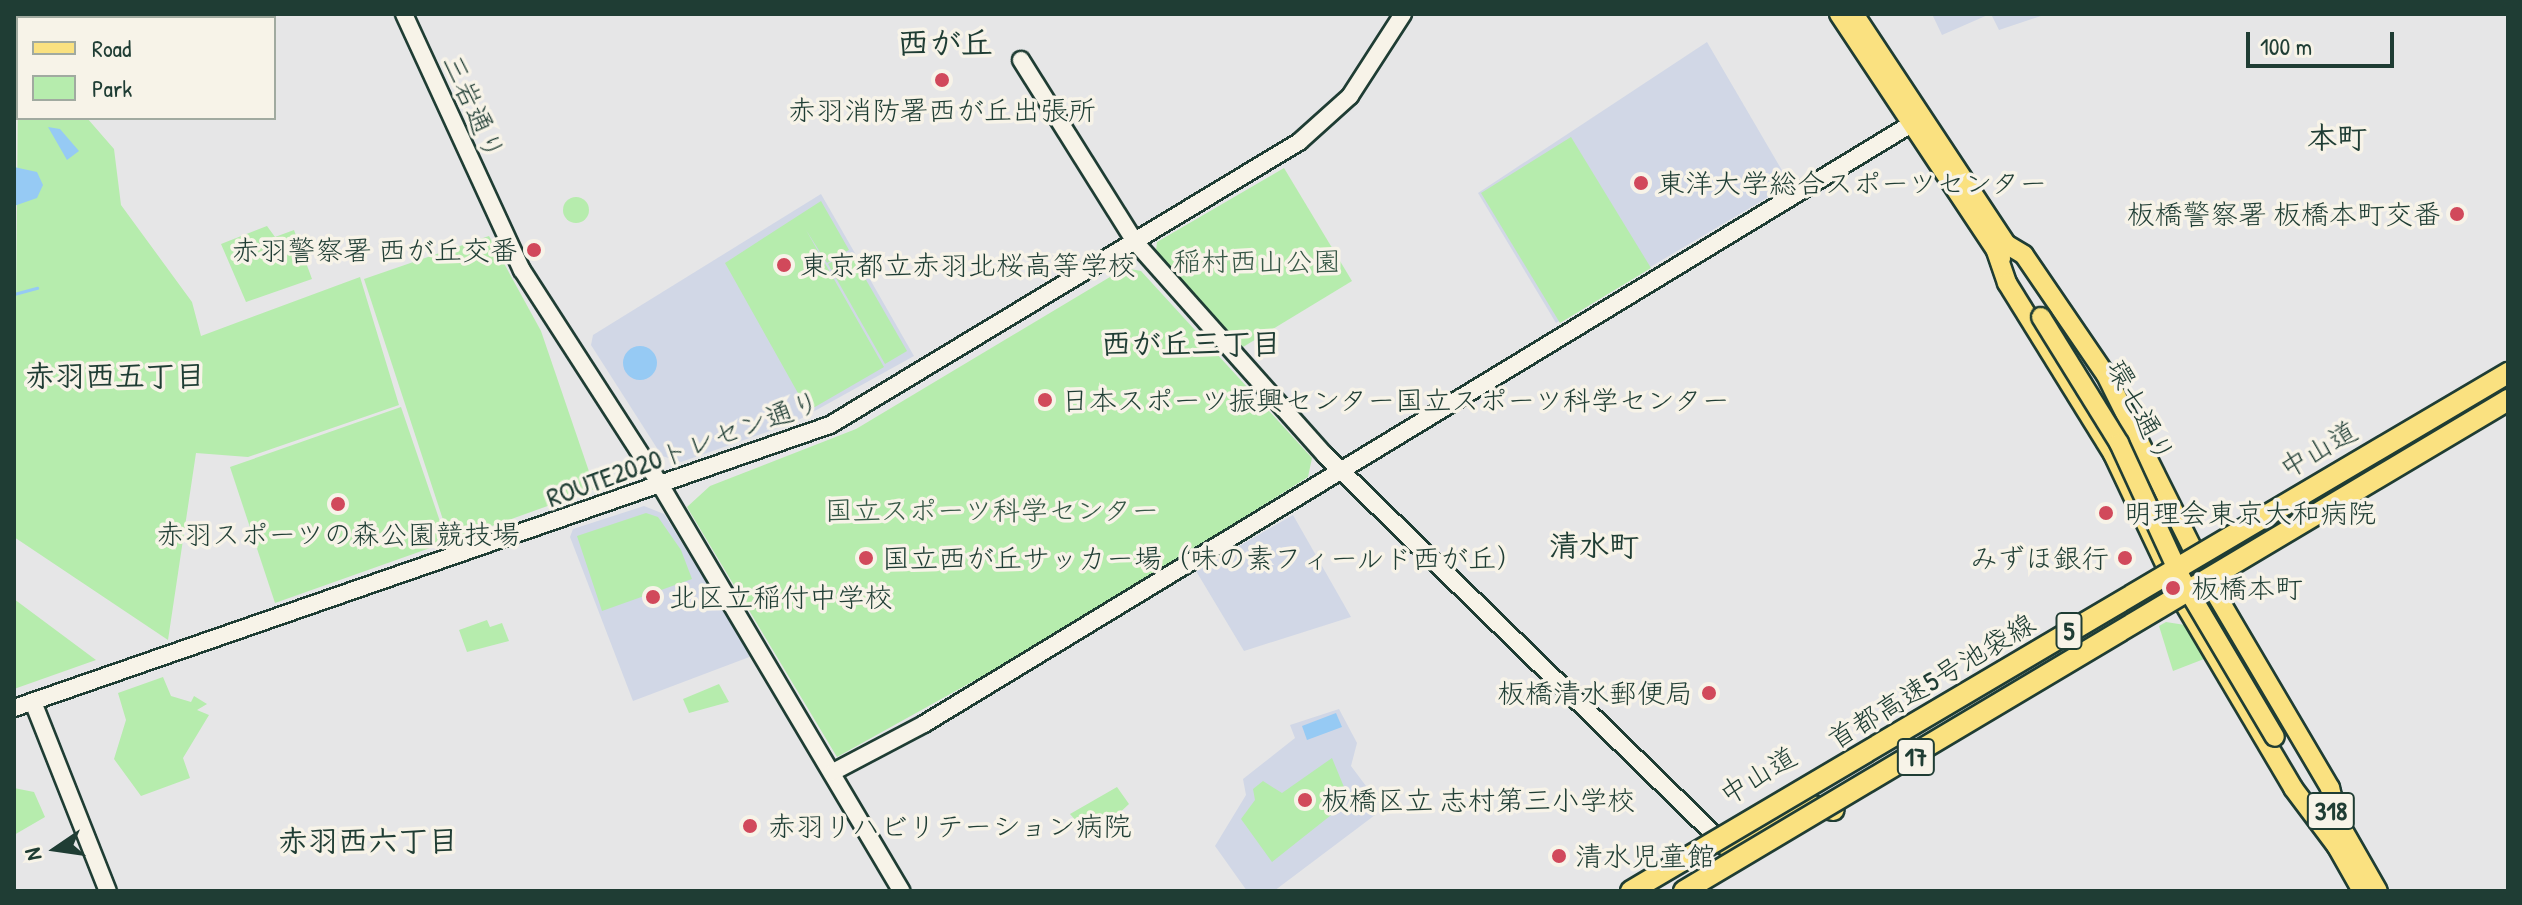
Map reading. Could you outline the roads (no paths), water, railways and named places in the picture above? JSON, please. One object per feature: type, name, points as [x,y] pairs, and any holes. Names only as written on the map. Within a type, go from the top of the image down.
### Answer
[{"type":"highway","name":"中山道","points":[[1691,891],[1727,848],[2122,594],[2508,372]]},
{"type":"highway","name":"首都高速5号池袋線","points":[[1625,889],[2508,372]]},
{"type":"highway","points":[[2251,520],[2378,465],[2508,387]]},
{"type":"highway","name":"首都高速5号池袋線","points":[[1684,891],[2508,400]]},
{"type":"highway","name":"中山道","points":[[1625,889],[1834,810],[2182,600],[2508,411]]},
{"type":"highway","name":"5","points":[[1652,891],[2041,660],[2122,594]]},
{"type":"highway","name":"17","points":[[1691,891],[2143,624]]},
{"type":"main road","name":"環七通り","points":[[1839,14],[1917,120]]},
{"type":"main road","name":"環七通り","points":[[1854,14],[1917,120],[2122,425],[2187,568],[2362,891]]},
{"type":"main road","points":[[2000,246],[2024,255],[2106,375],[2210,584],[2330,788],[2340,825]]},
{"type":"main road","points":[[2000,246],[2007,283],[2113,454],[2182,600],[2299,798],[2338,848]]},
{"type":"main road","name":"環七通り","points":[[2279,735],[2340,825],[2378,891]]},
{"type":"street","name":"三岩通り","points":[[404,14],[497,222],[661,486],[901,891]]},
{"type":"street","name":"ROUTE2020トレセン通り","points":[[14,708],[830,425],[1136,243],[1316,130],[1365,77],[1403,14]]},
{"type":"street","points":[[1021,60],[1136,243],[1342,470],[1727,848]]},
{"type":"street","points":[[833,772],[1342,470],[1917,120]]},
{"type":"street","points":[[33,702],[108,891]]},
{"type":"water","points":[[48,127],[60,129],[79,151],[67,160]]},
{"type":"water","points":[[14,167],[37,172],[43,185],[37,198],[14,206]]},
{"type":"water","points":[[640,346],[652,351],[657,363],[652,375],[640,380],[628,375],[623,363],[628,351]]},
{"type":"water","points":[[1336,713],[1342,727],[1307,740],[1302,726]]},
{"type":"waterway","points":[[14,294],[37,288]]},
{"type":"place","name":"赤羽消防署西が丘出張所","points":[[942,80]]},
{"type":"place","name":"東洋大学総合スポーツセンター","points":[[1641,183]]},
{"type":"place","name":"板橋警察署 板橋本町交番","points":[[2457,214]]},
{"type":"place","name":"赤羽警察署 西が丘交番","points":[[534,250]]},
{"type":"place","name":"東京都立赤羽北桜高等学校","points":[[784,265]]},
{"type":"place","name":"日本スポーツ振興センター国立スポーツ科学センター","points":[[1045,400]]},
{"type":"place","name":"赤羽スポーツの森公園競技場","points":[[338,504]]},
{"type":"place","name":"明理会東京大和病院","points":[[2106,513]]},
{"type":"place","name":"国立西が丘サッカー場（味の素フィールド西が丘）","points":[[866,558]]},
{"type":"place","name":"みずほ銀行","points":[[2125,558]]},
{"type":"place","name":"板橋本町","points":[[2173,588]]},
{"type":"place","name":"北区立稲付中学校","points":[[653,597]]},
{"type":"place","name":"板橋清水郵便局","points":[[1709,693]]},
{"type":"place","name":"板橋区立 志村第三小学校","points":[[1305,800]]},
{"type":"place","name":"赤羽リハビリテーション病院","points":[[750,826]]},
{"type":"place","name":"清水児童館","points":[[1559,856]]},
{"type":"district","name":"西が丘","points":[[945,43]]},
{"type":"district","name":"本町","points":[[2337,137]]},
{"type":"district","name":"西が丘三丁目","points":[[1191,343]]},
{"type":"district","name":"赤羽西五丁目","points":[[115,375]]},
{"type":"district","name":"清水町","points":[[1594,545]]},
{"type":"district","name":"赤羽西六丁目","points":[[368,840]]},
{"type":"park label","name":"稲村西山公園","points":[[1257,261]]},
{"type":"park label","name":"国立スポーツ科学センター","points":[[992,510]]}]
